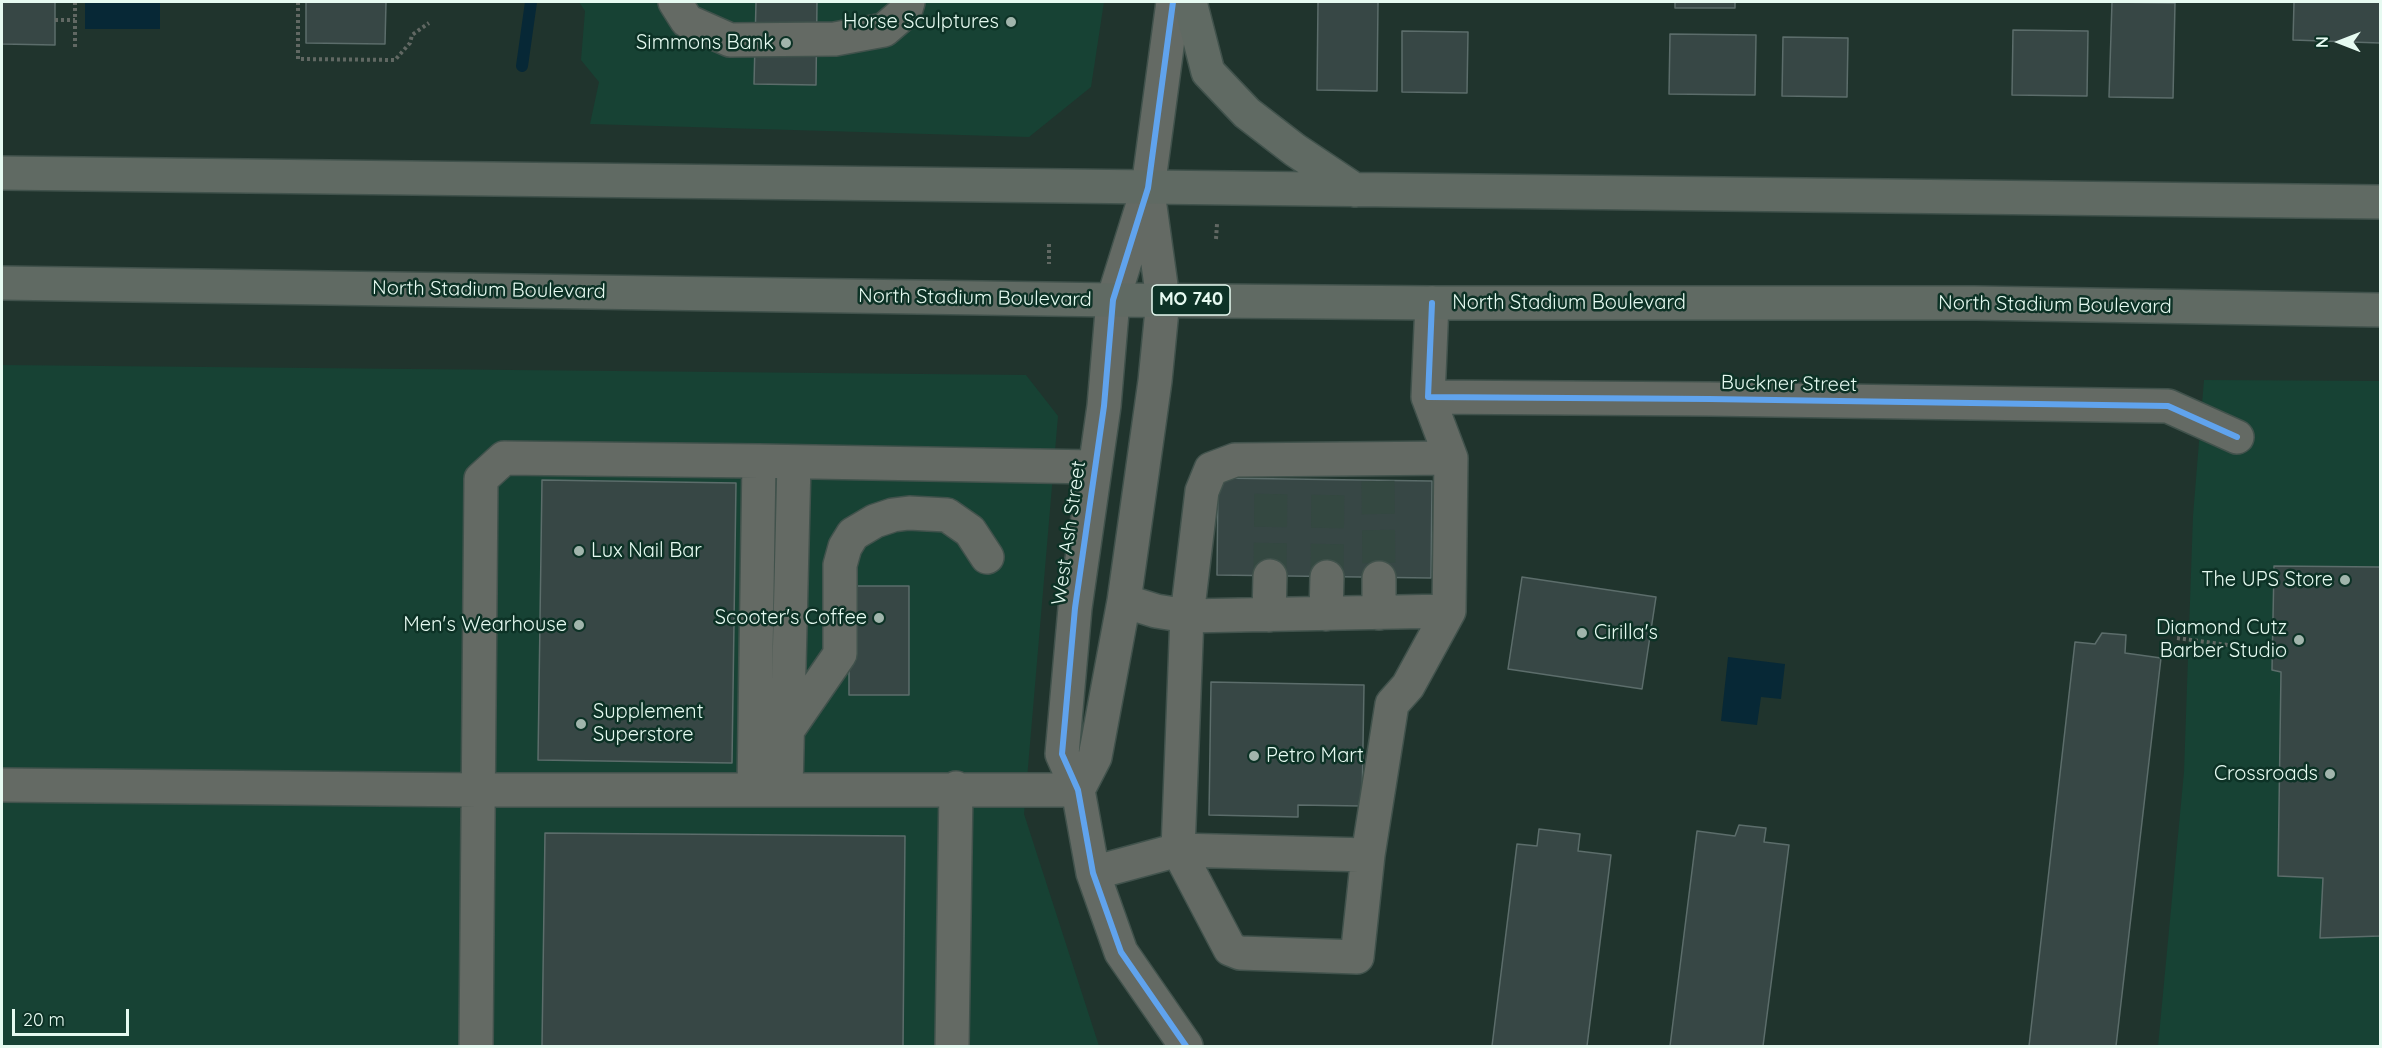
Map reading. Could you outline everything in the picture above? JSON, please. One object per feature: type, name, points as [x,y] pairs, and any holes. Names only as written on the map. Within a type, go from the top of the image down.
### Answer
[{"type":"main road","points":[[1190,2],[1208,72],[1247,113],[1295,150],[1355,190]]},
{"type":"main road","points":[[2,173],[2380,202]]},
{"type":"main road","name":"North Stadium Boulevard","points":[[2,283],[1113,300],[1432,303],[1975,303],[2380,310]]},
{"type":"street","points":[[675,2],[687,21],[730,40],[835,39],[884,30],[905,12],[908,2]]},
{"type":"street","name":"West Ash Street","points":[[1173,2],[1148,188],[1113,300],[1104,406],[1074,608],[1062,754],[1078,790],[1093,873],[1121,952],[1186,1047]]},
{"type":"street","name":"West Ash Street","points":[[1078,790],[1095,757],[1124,601],[1155,381],[1163,300],[1148,188]]},
{"type":"street","points":[[1432,303],[1428,397],[1451,458],[1449,611],[1407,686],[1392,704],[1368,855],[1357,957],[1240,953],[1230,949],[1178,850],[1187,616],[1202,491],[1211,469],[1235,460],[1271,470],[1378,470],[1451,458]]},
{"type":"street","name":"Buckner Street","points":[[1428,397],[2168,406],[2237,437]]},
{"type":"street","points":[[476,1047],[482,479],[504,458],[1095,467]]},
{"type":"street","points":[[754,789],[759,461]]},
{"type":"street","points":[[786,789],[794,462]]},
{"type":"street","points":[[787,731],[840,654],[840,565],[845,547],[853,534],[875,521],[892,515],[909,513],[947,515],[978,544]]},
{"type":"street","points":[[1269,615],[1270,576]]},
{"type":"street","points":[[1326,614],[1328,577]]},
{"type":"street","points":[[1379,578],[1379,613]]},
{"type":"street","points":[[1124,601],[1156,611],[1187,616],[1449,611]]},
{"type":"street","points":[[2,785],[478,790],[956,788],[1078,790]]},
{"type":"street","points":[[956,788],[958,1040]]},
{"type":"street","points":[[1093,873],[1178,850],[1368,855]]},
{"type":"path","points":[[75,2],[75,49]]},
{"type":"path","points":[[298,2],[297,59],[395,60],[410,43],[412,35],[429,23]]},
{"type":"path","points":[[55,20],[75,20]]},
{"type":"path","points":[[1049,244],[1049,265]]},
{"type":"path","points":[[2177,638],[2250,648]]},
{"type":"shaded area","points":[[579,2],[1104,2],[1091,87],[1029,137],[590,124],[599,82],[581,60],[585,11]]},
{"type":"shaded area","points":[[2,365],[1026,375],[1058,416],[1024,814],[1099,1046],[2,1046]]},
{"type":"shaded area","name":"Crossroads","points":[[2204,380],[2380,381],[2380,1046],[2158,1046],[2184,772],[2193,516]]},
{"type":"water","points":[[85,2],[160,2],[160,29],[85,29]]},
{"type":"water","points":[[1728,657],[1785,664],[1781,699],[1761,697],[1757,725],[1721,721]]},
{"type":"building","points":[[2,2],[55,2],[55,45],[2,44]]},
{"type":"building","points":[[306,2],[386,2],[385,44],[306,43]]},
{"type":"building","name":"Simmons Bank","points":[[756,2],[817,2],[816,85],[754,84]]},
{"type":"building","points":[[1318,2],[1378,2],[1377,91],[1317,90]]},
{"type":"building","points":[[1675,2],[1735,2],[1735,8],[1675,8]]},
{"type":"building","points":[[2112,2],[2175,3],[2173,98],[2109,97]]},
{"type":"building","points":[[2294,2],[2380,2],[2380,43],[2293,40]]},
{"type":"building","points":[[2013,30],[2088,31],[2087,96],[2012,95]]},
{"type":"building","points":[[1402,31],[1468,32],[1467,93],[1402,92]]},
{"type":"building","points":[[1670,34],[1756,35],[1755,95],[1669,94]]},
{"type":"building","points":[[1783,37],[1848,38],[1847,97],[1782,96]]},
{"type":"building","points":[[1218,478],[1432,481],[1431,578],[1217,575]]},
{"type":"building","points":[[542,480],[736,483],[732,763],[538,760]]},
{"type":"building","name":"Crossroads","points":[[2274,566],[2380,567],[2380,936],[2320,938],[2323,878],[2278,876],[2281,672],[2272,670]]},
{"type":"building","name":"Cirilla's","points":[[1522,577],[1656,597],[1642,689],[1508,669]]},
{"type":"building","name":"Scooter's Coffee","points":[[849,586],[909,586],[909,695],[849,695]]},
{"type":"building","points":[[2102,633],[2126,635],[2125,653],[2161,658],[2116,1046],[2029,1046],[2075,642],[2095,644]]},
{"type":"building","points":[[1211,682],[1364,685],[1362,806],[1298,805],[1298,817],[1209,815]]},
{"type":"building","points":[[1739,825],[1766,828],[1764,842],[1789,845],[1763,1046],[1670,1046],[1697,831],[1735,836]]},
{"type":"building","points":[[1539,829],[1580,834],[1578,851],[1611,855],[1587,1046],[1492,1046],[1517,844],[1537,846]]},
{"type":"building","points":[[545,833],[905,836],[903,1046],[542,1046]]},
{"type":"waterway","points":[[522,66],[531,2]]},
{"type":"tunnel","points":[[1270,576],[1271,479]]},
{"type":"tunnel","points":[[1327,577],[1328,480]]},
{"type":"tunnel","points":[[1378,481],[1379,578]]},
{"type":"cycle path","points":[[1173,2],[1148,188],[1113,300],[1104,406],[1075,608],[1062,754],[1078,790],[1093,873],[1121,952],[1186,1046]]},
{"type":"cycle path","points":[[1432,303],[1428,397],[2168,406],[2237,437]]},
{"type":"place","name":"Horse Sculptures","points":[[1011,22]]},
{"type":"place","name":"Simmons Bank","points":[[786,43]]},
{"type":"place","name":"Lux Nail Bar","points":[[579,551]]},
{"type":"place","name":"The UPS Store","points":[[2345,580]]},
{"type":"place","name":"Scooter's Coffee","points":[[879,618]]},
{"type":"place","name":"Men's Wearhouse","points":[[579,625]]},
{"type":"place","name":"Cirilla's","points":[[1582,633]]},
{"type":"place","name":"Diamond Cutz Barber Studio","points":[[2299,640]]},
{"type":"place","name":"Supplement Superstore","points":[[581,724]]},
{"type":"place","name":"Petro Mart","points":[[1254,756]]},
{"type":"place","name":"Crossroads","points":[[2330,774]]}]
